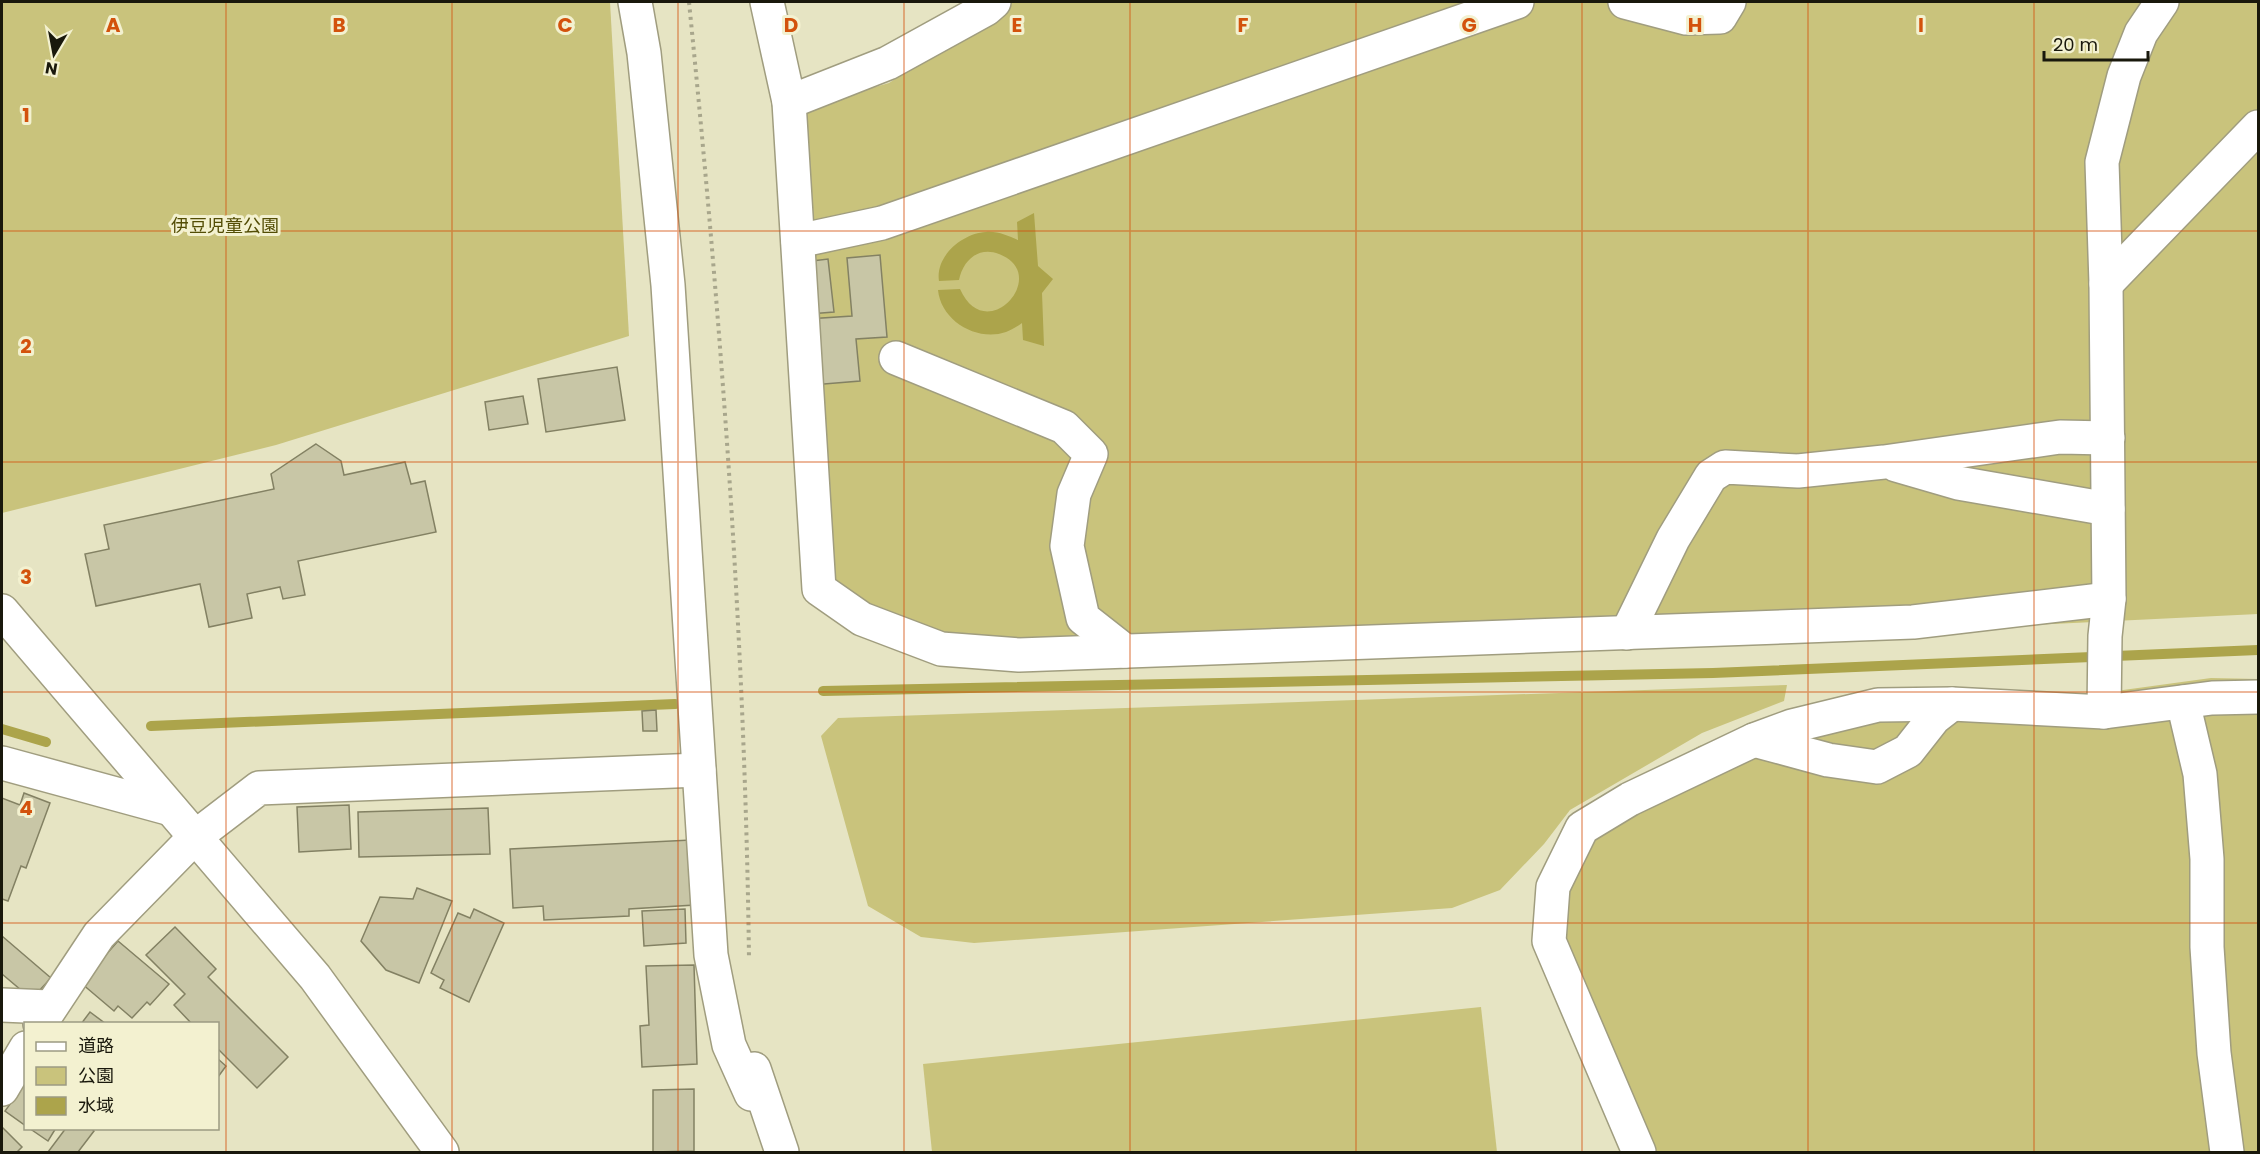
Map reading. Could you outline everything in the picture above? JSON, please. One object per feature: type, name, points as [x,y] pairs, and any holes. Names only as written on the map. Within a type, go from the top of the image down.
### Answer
[{"type":"street","points":[[634,2],[645,53],[668,285],[711,955],[729,1045],[751,1094]]},
{"type":"street","points":[[767,2],[789,102],[819,589],[862,619],[941,649],[1019,655],[1913,622],[2109,598]]},
{"type":"street","points":[[789,102],[888,63],[986,9],[994,2]]},
{"type":"street","points":[[798,241],[882,223],[1517,2]]},
{"type":"street","points":[[1625,2],[1686,18],[1720,17],[1729,2]]},
{"type":"street","points":[[2104,708],[2105,636],[2109,598],[2106,284],[2102,162],[2124,76],[2141,33],[2162,2]]},
{"type":"street","points":[[2106,284],[2259,127]]},
{"type":"street","points":[[896,358],[1064,427],[1091,454],[1074,494],[1068,546],[1083,618],[1125,651]]},
{"type":"street","points":[[1627,633],[1673,539],[1711,476],[1725,467],[1798,471],[1884,462],[2060,437],[2108,438]]},
{"type":"street","points":[[1884,462],[1958,483],[2108,509]]},
{"type":"street","points":[[2,611],[315,977],[442,1152]]},
{"type":"street","points":[[1639,1152],[1549,941],[1553,887],[1582,828],[1661,783],[1754,740],[1792,726],[1878,705],[1952,704],[2104,708],[2212,698],[2259,697]]},
{"type":"street","points":[[2183,702],[2201,785],[2207,859],[2208,971],[2214,1053],[2227,1152]]},
{"type":"street","points":[[1754,740],[1828,760],[1877,767],[1908,751],[1934,718],[1952,704]]},
{"type":"street","points":[[2,763],[171,808]]},
{"type":"street","points":[[2,1005],[44,1015],[99,935],[195,837],[259,788],[699,770]]},
{"type":"street","points":[[2,1089],[24,1051]]},
{"type":"street","points":[[751,1057],[782,1152]]},
{"type":"path","points":[[689,2],[703,136],[735,551],[747,823],[749,963]]},
{"type":"green space","name":"伊豆児童公園","points":[[2,2],[610,2],[629,336],[276,445],[2,513]]},
{"type":"green space","points":[[1006,2],[2258,2],[2258,614],[1708,641],[1003,666],[809,596],[799,109],[889,83],[986,19]]},
{"type":"green space","points":[[2211,678],[2258,679],[2258,1152],[1626,1152],[1536,951],[1536,892],[1573,818],[1699,746],[1844,702],[1928,687],[2050,700]]},
{"type":"green space","points":[[1787,685],[1784,701],[1702,733],[1570,810],[1544,844],[1500,890],[1452,908],[974,943],[921,937],[868,906],[821,736],[838,718]]},
{"type":"green space","points":[[1481,1007],[1497,1152],[932,1152],[923,1064]]},
{"type":"water","points":[[1034,213],[1038,266],[1053,279],[1042,293],[1044,346],[1023,340],[1022,323],[1006,332],[984,334],[953,320],[941,301],[938,290],[960,289],[971,305],[985,311],[998,309],[1009,301],[1017,289],[1019,276],[1014,264],[999,254],[985,252],[979,253],[968,261],[959,280],[939,281],[941,263],[946,255],[960,241],[977,233],[995,232],[1018,240],[1017,222]]},
{"type":"building","points":[[880,255],[887,337],[856,339],[860,381],[812,385],[807,319],[852,316],[847,258]]},
{"type":"building","points":[[828,259],[834,312],[809,314],[804,262]]},
{"type":"building","points":[[617,367],[625,420],[546,432],[538,379]]},
{"type":"building","points":[[523,396],[528,424],[489,430],[485,402]]},
{"type":"building","points":[[316,444],[341,461],[344,475],[405,462],[411,484],[425,481],[436,532],[298,561],[305,595],[283,599],[280,587],[247,594],[252,618],[209,627],[200,584],[96,606],[85,554],[109,549],[104,525],[274,489],[271,474]]},
{"type":"building","points":[[656,710],[657,731],[643,731],[642,711]]},
{"type":"building","points":[[24,793],[50,803],[26,868],[21,866],[8,901],[2,899],[2,798],[20,805]]},
{"type":"building","points":[[349,805],[351,849],[299,852],[297,807]]},
{"type":"building","points":[[488,808],[490,854],[359,857],[358,812]]},
{"type":"building","points":[[691,840],[695,905],[629,909],[629,916],[544,920],[543,906],[513,908],[510,849]]},
{"type":"building","points":[[417,888],[452,901],[419,983],[386,970],[361,941],[380,897],[413,899]]},
{"type":"building","points":[[474,909],[504,923],[469,1002],[440,988],[444,980],[431,973],[458,913],[470,918]]},
{"type":"building","points":[[685,909],[686,943],[644,946],[642,911]]},
{"type":"building","points":[[175,927],[216,969],[208,977],[288,1057],[257,1088],[219,1050],[219,1022],[190,1022],[174,1005],[185,994],[146,955]]},
{"type":"building","points":[[2,936],[51,978],[37,993],[21,990],[2,974]]},
{"type":"building","points":[[118,941],[169,984],[150,1005],[147,1002],[132,1018],[118,1006],[114,1011],[81,983]]},
{"type":"building","points":[[694,965],[697,1064],[642,1067],[640,1026],[649,1025],[646,966]]},
{"type":"building","points":[[90,1012],[103,1022],[82,1022]]},
{"type":"building","points":[[219,1060],[226,1066],[219,1076]]},
{"type":"building","points":[[24,1085],[24,1125],[5,1111]]},
{"type":"building","points":[[694,1089],[694,1151],[653,1152],[653,1090]]},
{"type":"building","points":[[2,1127],[22,1147],[17,1152],[2,1152]]},
{"type":"building","points":[[32,1130],[55,1130],[48,1141]]},
{"type":"building","points":[[64,1130],[94,1131],[78,1152],[48,1152]]},
{"type":"waterway","points":[[823,691],[1713,673],[2258,650]]},
{"type":"waterway","points":[[151,726],[675,704]]},
{"type":"waterway","points":[[2,729],[46,742]]}]
